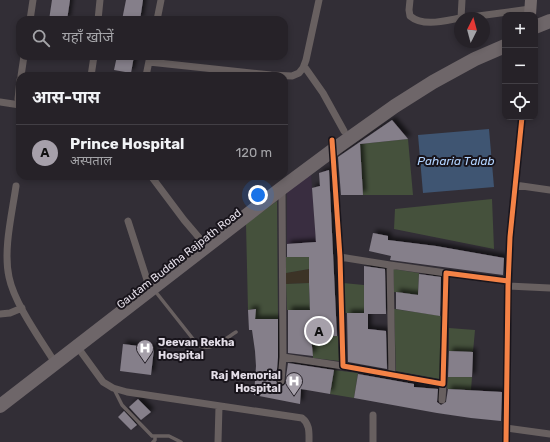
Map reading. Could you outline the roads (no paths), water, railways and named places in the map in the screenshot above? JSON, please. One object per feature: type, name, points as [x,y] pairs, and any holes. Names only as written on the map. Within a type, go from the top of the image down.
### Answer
[{"type":"highway","points":[[538,26],[550,21]]},
{"type":"highway","points":[[538,33],[550,28]]},
{"type":"highway","name":"Gautam Buddha Rajpath Road","points":[[288,179],[332,145],[344,131],[369,113],[445,67],[502,39]]},
{"type":"highway","points":[[204,244],[282,188],[332,145],[433,82],[476,59],[502,47]]},
{"type":"highway","name":"Gautam Buddha Rajpath Road","points":[[0,396],[52,358],[75,345],[287,180]]},
{"type":"highway","points":[[0,406],[75,345]]},
{"type":"street","points":[[31,16],[33,0]]},
{"type":"street","points":[[98,16],[100,0]]},
{"type":"street","points":[[158,16],[161,0]]},
{"type":"street","points":[[288,76],[299,73],[304,66],[319,0]]},
{"type":"street","points":[[410,0],[410,16],[414,20],[429,23],[454,19]]},
{"type":"street","points":[[461,12],[462,0]]},
{"type":"street","points":[[490,14],[530,8]]},
{"type":"street","points":[[22,72],[23,60]]},
{"type":"street","points":[[92,72],[93,60]]},
{"type":"street","points":[[147,72],[149,60]]},
{"type":"street","points":[[157,60],[248,72]]},
{"type":"street","points":[[304,66],[323,92],[344,131]]},
{"type":"street","points":[[0,102],[16,103]]},
{"type":"street","points":[[506,442],[510,237],[522,120]]},
{"type":"street","points":[[332,145],[340,257],[343,366]]},
{"type":"street","points":[[155,180],[184,220],[204,244]]},
{"type":"street","points":[[515,185],[550,190]]},
{"type":"street","points":[[16,186],[7,257],[9,277],[14,293],[52,358]]},
{"type":"street","points":[[281,381],[283,357],[282,188]]},
{"type":"street","points":[[128,221],[150,286]]},
{"type":"street","points":[[340,257],[508,284],[550,288]]},
{"type":"street","points":[[390,265],[392,375]]},
{"type":"street","points":[[442,400],[444,384],[446,273]]},
{"type":"street","points":[[0,314],[10,313],[22,308]]},
{"type":"street","points":[[75,345],[103,382],[114,388],[128,392],[302,418],[307,422],[309,427],[309,442]]},
{"type":"street","points":[[283,357],[444,384]]},
{"type":"street","points":[[218,442],[219,406]]},
{"type":"street","points":[[373,414],[373,442]]},
{"type":"street","points":[[506,428],[550,434]]},
{"type":"lane","points":[[150,286],[201,348],[208,349],[236,332]]},
{"type":"lane","points":[[114,388],[122,405],[152,436],[169,436],[181,442]]},
{"type":"lane","points":[[153,442],[155,440],[155,436]]},
{"type":"water","name":"Paharia Talab","points":[[489,129],[494,187],[423,193],[418,135]]},
{"type":"place","name":"Prince Hospital","points":[[319,331]]},
{"type":"place","name":"Jeevan Rekha Hospital","points":[[145,363]]},
{"type":"place","name":"Raj Memorial Hospital","points":[[294,396]]}]
